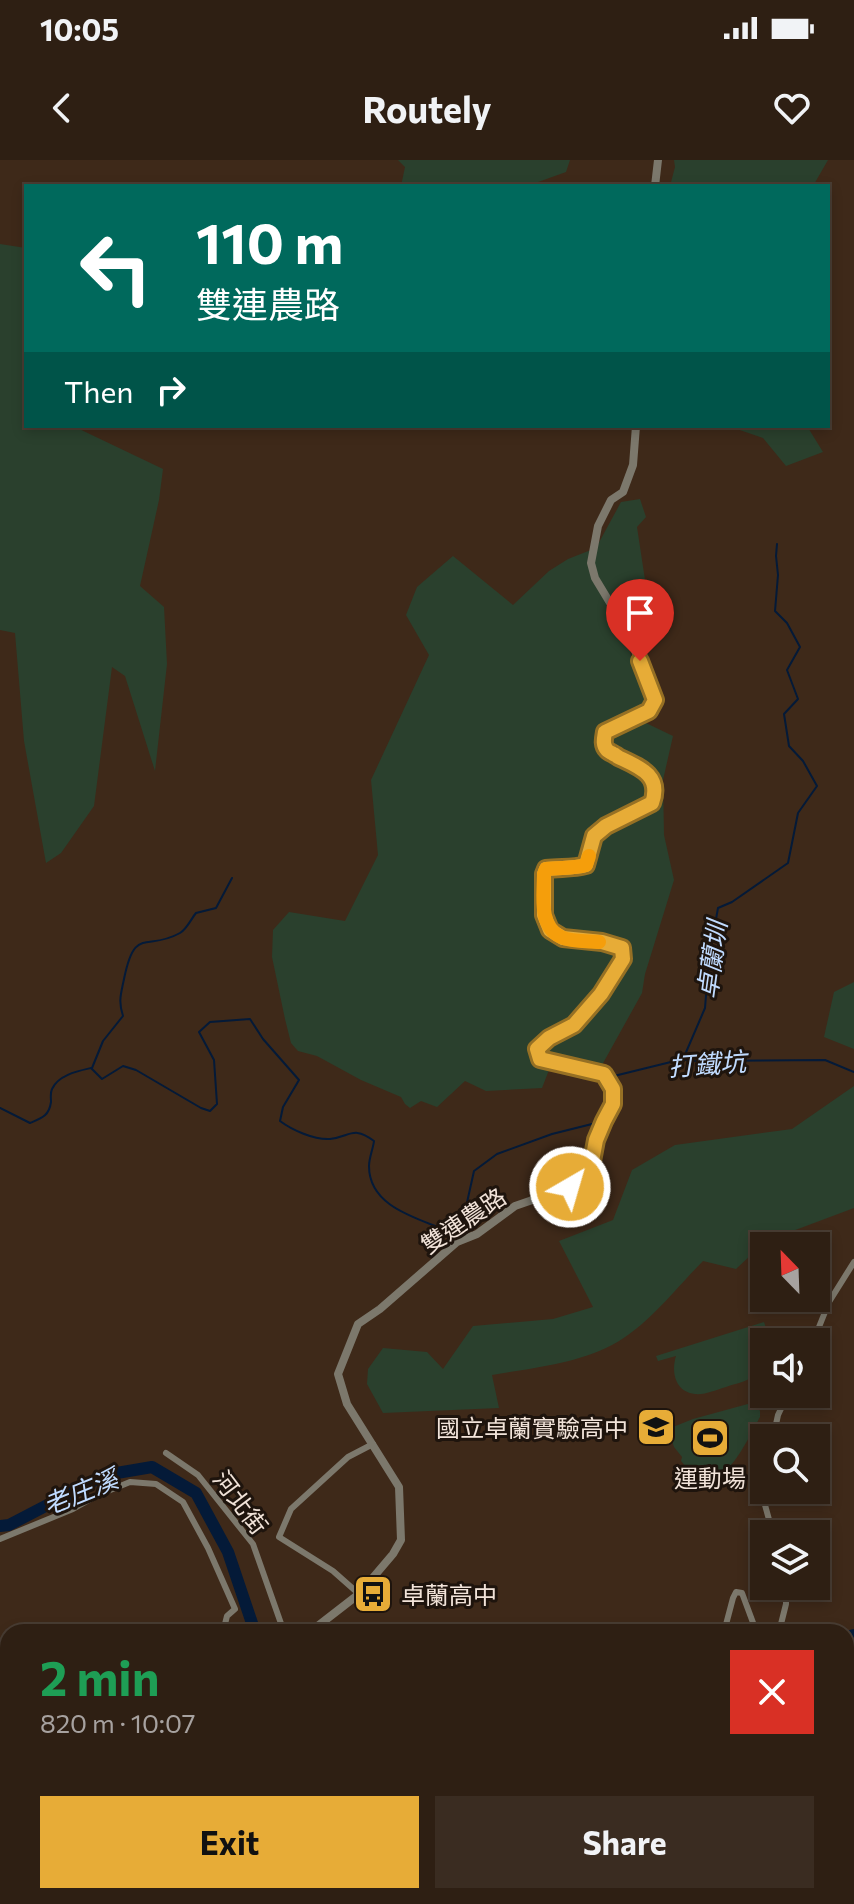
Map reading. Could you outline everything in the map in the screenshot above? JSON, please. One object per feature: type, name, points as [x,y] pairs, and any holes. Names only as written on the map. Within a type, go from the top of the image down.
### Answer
[{"type":"street","points":[[655,184],[658,160]]},
{"type":"street","name":"雙連農路","points":[[373,1444],[347,1404],[338,1374],[358,1324],[380,1309],[457,1242],[477,1234],[515,1206],[570,1187],[590,1172],[596,1140],[613,1104],[613,1089],[604,1074],[540,1059],[537,1049],[549,1038],[574,1025],[601,994],[623,959],[622,948],[602,942],[563,938],[550,930],[544,915],[546,869],[560,867],[572,870],[586,865],[594,836],[606,826],[652,803],[655,793],[655,783],[644,770],[607,751],[603,743],[605,732],[649,711],[655,700],[627,631],[595,578],[591,563],[598,526],[611,500],[623,492],[633,465],[636,428]]},
{"type":"street","points":[[819,1328],[829,1302],[854,1262]]},
{"type":"street","points":[[320,1624],[359,1594],[374,1579],[401,1540],[399,1487],[373,1444],[348,1457],[291,1509],[279,1537],[333,1571],[359,1594]]},
{"type":"street","name":"河北街","points":[[166,1453],[198,1475],[253,1544],[281,1624]]},
{"type":"street","points":[[0,1539],[130,1482],[156,1484],[183,1502],[208,1548],[235,1609],[227,1616],[225,1624]]},
{"type":"street","points":[[726,1624],[736,1592],[742,1593],[754,1624]]},
{"type":"street","points":[[781,1624],[786,1600]]},
{"type":"green space","points":[[398,160],[570,160],[566,172],[533,184],[401,184],[405,167]]},
{"type":"green space","points":[[674,160],[828,160],[814,184],[671,184]]},
{"type":"green space","points":[[0,244],[24,248],[24,428],[77,428],[163,469],[140,586],[164,607],[167,664],[155,771],[125,676],[112,667],[94,806],[61,853],[46,863],[24,741],[15,633],[0,630]]},
{"type":"green space","points":[[734,428],[808,428],[823,452],[786,466],[763,438]]},
{"type":"green space","points":[[640,499],[646,517],[637,527],[647,593],[630,653],[647,697],[646,723],[673,736],[663,780],[664,835],[674,880],[642,993],[602,1065],[579,1058],[549,1070],[542,1088],[486,1091],[465,1081],[437,1107],[421,1101],[410,1108],[401,1097],[317,1056],[298,1051],[291,1043],[272,957],[273,930],[289,912],[345,921],[378,855],[371,780],[429,655],[406,615],[417,587],[453,556],[513,605],[549,571],[568,559],[596,548],[621,502]]},
{"type":"green space","points":[[854,982],[854,1049],[824,1037],[834,992]]},
{"type":"green space","points":[[854,1086],[854,1208],[790,1232],[750,1232],[750,1256],[736,1269],[703,1261],[649,1317],[612,1345],[568,1361],[492,1375],[499,1408],[383,1413],[367,1384],[368,1369],[383,1348],[427,1352],[443,1369],[473,1326],[553,1319],[593,1307],[559,1241],[613,1220],[632,1170],[675,1145],[792,1129]]},
{"type":"green space","points":[[764,1322],[766,1328],[750,1328],[750,1378],[703,1394],[688,1392],[679,1385],[674,1368],[676,1356],[658,1361],[656,1356]]},
{"type":"green space","name":"運動場","points":[[750,1403],[750,1408],[760,1411],[756,1424],[750,1424],[750,1435],[735,1461],[721,1475],[708,1479],[695,1477],[681,1461],[682,1457],[674,1447],[668,1429]]},
{"type":"waterway","name":"卓蘭圳","points":[[684,1057],[705,1008],[709,958],[718,908],[732,902],[788,863],[798,813],[817,786],[803,761],[789,746],[784,714],[798,699],[787,670],[800,647],[787,623],[775,611],[777,544]]},
{"type":"waterway","points":[[92,1068],[103,1041],[123,1016],[121,993],[133,952],[143,943],[180,933],[196,913],[216,908],[232,878]]},
{"type":"waterway","name":"打鐵坑","points":[[0,1108],[30,1123],[47,1113],[52,1089],[64,1077],[91,1068],[102,1079],[123,1066],[136,1070],[210,1111],[217,1104],[214,1060],[199,1032],[210,1022],[250,1019],[299,1080],[283,1107],[280,1121],[317,1138],[330,1139],[352,1133],[367,1136],[374,1141],[369,1166],[377,1192],[409,1216],[448,1231],[462,1225],[474,1171],[497,1154],[552,1134],[596,1123],[610,1088]]},
{"type":"waterway","name":"打鐵坑","points":[[612,1082],[614,1076],[683,1059],[825,1060],[854,1072]]},
{"type":"waterway","name":"老庄溪","points":[[0,1526],[9,1525],[105,1475],[152,1467],[196,1493],[228,1552],[252,1624]]},
{"type":"slow traffic","points":[[589,856],[586,865],[572,870],[560,867],[546,869],[544,915],[550,930],[563,938],[599,942]]},
{"type":"place","name":"國立卓蘭實驗高中","points":[[656,1427]]},
{"type":"place","name":"運動場","points":[[710,1438]]},
{"type":"place","name":"卓蘭高中","points":[[373,1594]]},
{"type":"route","points":[[570,1187],[590,1172],[596,1140],[613,1104],[613,1089],[604,1074],[540,1059],[537,1049],[549,1038],[574,1025],[601,994],[623,959],[622,948],[602,942],[563,938],[550,930],[544,915],[544,874],[546,869],[560,867],[572,870],[586,865],[594,836],[606,826],[652,803],[655,783],[644,770],[607,751],[603,743],[605,732],[649,711],[655,700],[640,661]]}]
